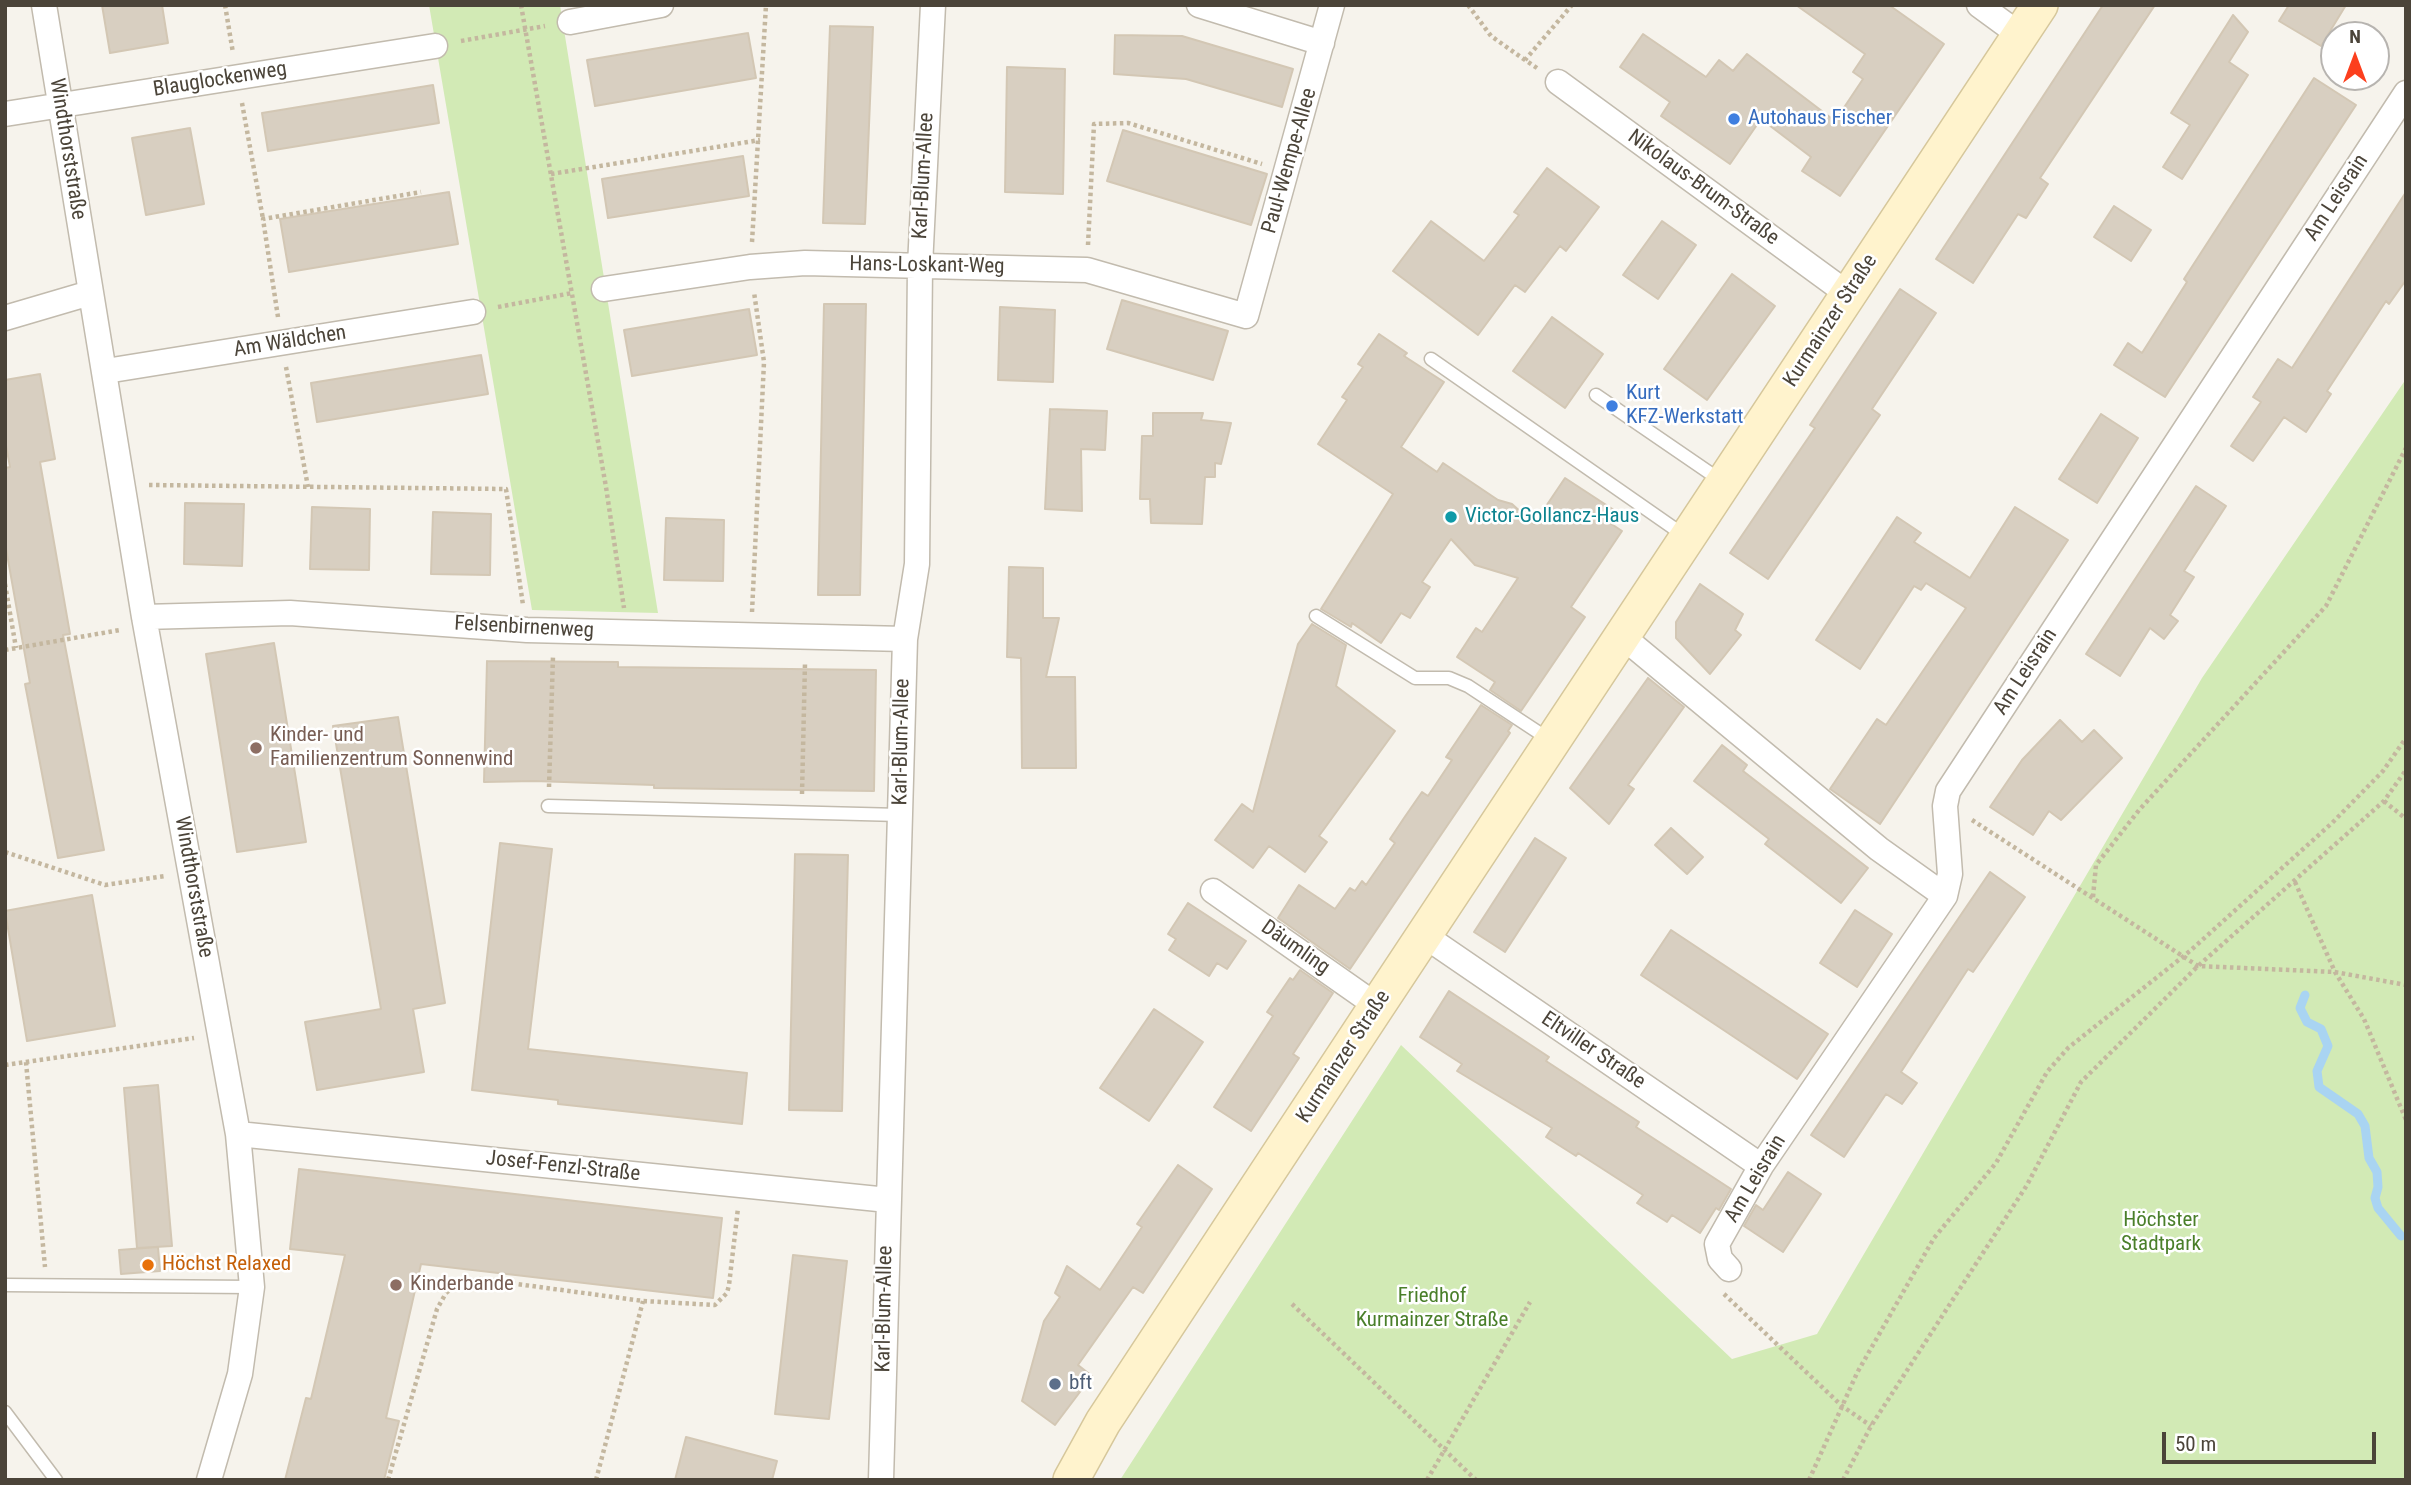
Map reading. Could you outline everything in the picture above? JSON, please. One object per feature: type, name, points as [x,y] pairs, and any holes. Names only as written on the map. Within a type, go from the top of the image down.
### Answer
[{"type":"main road","name":"Kurmainzer Straße","points":[[1071,1480],[1103,1422],[2040,5]]},
{"type":"street","name":"Windthorststraße","points":[[44,5],[90,293],[106,371],[144,621],[238,1134],[252,1287],[240,1374],[209,1480]]},
{"type":"street","points":[[570,22],[661,5]]},
{"type":"street","name":"Karl-Blum-Allee","points":[[881,1480],[905,639],[917,564],[920,266],[933,5]]},
{"type":"street","points":[[1199,5],[1322,43]]},
{"type":"street","name":"Paul-Wempe-Allee","points":[[1246,316],[1332,5]]},
{"type":"street","points":[[1979,5],[2020,35]]},
{"type":"street","name":"Blauglockenweg","points":[[5,114],[435,46]]},
{"type":"street","name":"Nikolaus-Brum-Straße","points":[[1558,82],[1848,294]]},
{"type":"street","name":"Am Leisrain","points":[[1729,1269],[1720,1259],[1717,1244],[1761,1166],[1945,896],[1950,874],[1945,806],[1948,791],[2406,93]]},
{"type":"street","name":"Hans-Loskant-Weg","points":[[604,289],[750,267],[805,263],[1087,270],[1246,316]]},
{"type":"street","points":[[5,318],[90,293]]},
{"type":"street","name":"Am Wäldchen","points":[[106,371],[473,312]]},
{"type":"street","name":"Felsenbirnenweg","points":[[144,621],[290,613],[527,630],[751,638],[905,639]]},
{"type":"street","points":[[1623,638],[1879,849],[1945,896]]},
{"type":"street","name":"Däumling","points":[[1213,891],[1377,1006]]},
{"type":"street","name":"Eltviller Straße","points":[[1425,936],[1761,1166]]},
{"type":"street","name":"Josef-Fenzl-Straße","points":[[238,1134],[888,1200]]},
{"type":"lane","points":[[1431,359],[1641,508],[1688,538]]},
{"type":"lane","points":[[1596,395],[1725,483]]},
{"type":"lane","points":[[1316,616],[1415,678],[1449,678],[1468,686],[1554,742]]},
{"type":"lane","points":[[548,806],[900,815]]},
{"type":"lane","points":[[5,1285],[159,1291],[252,1287]]},
{"type":"lane","points":[[5,1412],[56,1480]]},
{"type":"path","points":[[225,5],[308,486]]},
{"type":"path","points":[[521,5],[606,488],[628,633]]},
{"type":"path","points":[[751,638],[764,362],[750,267],[760,140],[766,5]]},
{"type":"path","points":[[1468,5],[1491,36],[1558,82]]},
{"type":"path","points":[[1525,60],[1572,5]]},
{"type":"path","points":[[435,46],[570,22]]},
{"type":"path","points":[[1087,270],[1094,124],[1128,123],[1287,172]]},
{"type":"path","points":[[551,174],[760,140]]},
{"type":"path","points":[[263,219],[421,192]]},
{"type":"path","points":[[473,312],[604,289]]},
{"type":"path","points":[[2093,897],[2096,865],[2140,809],[2326,606],[2406,447]]},
{"type":"path","points":[[124,485],[506,489],[527,630]]},
{"type":"path","points":[[5,584],[16,648]]},
{"type":"path","points":[[5,650],[144,621]]},
{"type":"path","points":[[548,806],[554,631]]},
{"type":"path","points":[[801,812],[806,638]]},
{"type":"path","points":[[1809,1480],[1842,1406],[1934,1238],[1996,1163],[2047,1072],[2068,1048],[2184,956],[2360,795],[2383,771],[2406,738]]},
{"type":"path","points":[[1843,1480],[1871,1426],[2027,1185],[2081,1082],[2198,966],[2384,801],[2406,770]]},
{"type":"path","points":[[2384,801],[2406,819]]},
{"type":"path","points":[[1945,806],[1988,828],[2198,966],[2335,972],[2406,985]]},
{"type":"path","points":[[5,852],[105,885],[190,873]]},
{"type":"path","points":[[2295,882],[2335,972],[2364,1019],[2406,1120]]},
{"type":"path","points":[[5,1065],[219,1034]]},
{"type":"path","points":[[26,1062],[47,1285]]},
{"type":"path","points":[[388,1480],[437,1309],[446,1293],[459,1283],[480,1279],[707,1307],[721,1300],[729,1285],[740,1185]]},
{"type":"path","points":[[1729,1269],[1723,1297],[1842,1406],[1871,1426]]},
{"type":"path","points":[[596,1480],[643,1301]]},
{"type":"path","points":[[1427,1480],[1530,1302]]},
{"type":"path","points":[[1292,1304],[1476,1480]]},
{"type":"green space","points":[[429,5],[560,5],[658,613],[532,610]]},
{"type":"green space","name":"Höchster Stadtpark","points":[[2406,379],[2406,1480],[1120,1480],[1401,1045],[1732,1359],[1817,1334],[2202,678]]},
{"type":"building","points":[[102,5],[162,5],[168,43],[110,53]]},
{"type":"building","points":[[1796,5],[1889,5],[1944,44],[1840,196],[1802,171],[1811,157],[1761,119],[1730,164],[1661,116],[1670,102],[1620,67],[1643,34],[1706,77],[1719,60],[1733,71],[1747,54],[1835,121],[1863,79],[1853,72],[1865,54]]},
{"type":"building","points":[[2103,5],[2155,5],[2040,178],[2048,184],[2026,218],[2018,214],[1973,283],[1936,259]]},
{"type":"building","points":[[2289,5],[2346,5],[2336,21],[2320,21],[2320,45],[2279,21]]},
{"type":"building","points":[[2233,15],[2248,32],[2229,62],[2248,75],[2182,179],[2163,167],[2190,125],[2171,113]]},
{"type":"building","points":[[830,26],[873,27],[865,224],[823,223]]},
{"type":"building","points":[[748,33],[756,78],[595,106],[587,60]]},
{"type":"building","points":[[1115,35],[1182,36],[1293,69],[1282,107],[1186,79],[1114,74]]},
{"type":"building","points":[[1007,67],[1065,69],[1063,194],[1005,192]]},
{"type":"building","points":[[2314,78],[2320,82],[2320,91],[2334,91],[2356,105],[2165,397],[2114,365],[2128,343],[2142,353],[2187,282],[2184,279]]},
{"type":"building","points":[[433,85],[439,123],[268,151],[262,113]]},
{"type":"building","points":[[190,128],[204,204],[146,215],[132,138]]},
{"type":"building","points":[[1123,130],[1267,174],[1251,225],[1107,181]]},
{"type":"building","points":[[743,156],[749,196],[608,218],[602,179]]},
{"type":"building","points":[[1547,168],[1599,207],[1566,251],[1560,246],[1525,292],[1515,285],[1478,335],[1393,271],[1431,221],[1484,261],[1519,215],[1514,212]]},
{"type":"building","points":[[449,192],[458,244],[289,272],[280,219]]},
{"type":"building","points":[[2406,192],[2406,280],[2389,304],[2386,301],[2327,391],[2331,394],[2306,432],[2284,417],[2253,461],[2231,446],[2261,402],[2253,397],[2278,359],[2292,368]]},
{"type":"building","points":[[2114,206],[2151,230],[2131,261],[2094,237]]},
{"type":"building","points":[[1662,221],[1696,245],[1658,299],[1623,275]]},
{"type":"building","points":[[1732,274],[1775,306],[1707,400],[1664,369]]},
{"type":"building","points":[[1900,289],[1936,313],[1872,409],[1880,415],[1768,579],[1730,553],[1815,428],[1810,425]]},
{"type":"building","points":[[1122,300],[1228,331],[1213,380],[1107,349]]},
{"type":"building","points":[[824,304],[866,304],[860,595],[818,595]]},
{"type":"building","points":[[1000,307],[1055,310],[1053,382],[998,380]]},
{"type":"building","points":[[749,309],[757,355],[632,376],[624,330]]},
{"type":"building","points":[[1552,317],[1603,354],[1565,408],[1513,371]]},
{"type":"building","name":"Victor-Gollancz-Haus","points":[[1379,334],[1407,353],[1404,356],[1444,382],[1401,447],[1437,472],[1443,463],[1498,500],[1512,504],[1534,524],[1565,478],[1617,512],[1610,523],[1622,531],[1571,607],[1585,617],[1521,711],[1490,690],[1495,682],[1457,657],[1476,628],[1482,632],[1518,578],[1475,565],[1451,539],[1422,582],[1430,587],[1410,618],[1401,613],[1381,643],[1352,623],[1351,627],[1321,609],[1393,494],[1318,444],[1347,400],[1342,397],[1363,367],[1358,364]]},
{"type":"building","points":[[481,355],[488,394],[317,422],[311,383]]},
{"type":"building","points":[[40,374],[55,459],[40,462],[70,634],[63,635],[104,850],[58,858],[25,684],[30,683],[5,543],[5,468],[10,467],[5,440],[5,380]]},
{"type":"building","points":[[1050,409],[1107,411],[1105,450],[1081,449],[1082,511],[1045,509]]},
{"type":"building","points":[[1153,413],[1203,413],[1201,420],[1231,423],[1221,464],[1215,463],[1215,477],[1205,477],[1202,524],[1151,523],[1150,499],[1140,499],[1142,436],[1153,436]]},
{"type":"building","points":[[2101,414],[2138,438],[2097,503],[2059,479]]},
{"type":"building","points":[[2196,486],[2226,506],[2184,571],[2194,577],[2170,615],[2178,621],[2164,639],[2150,628],[2120,676],[2086,654]]},
{"type":"building","points":[[185,503],[244,504],[242,566],[184,564]]},
{"type":"building","points":[[312,507],[370,509],[369,570],[310,569]]},
{"type":"building","points":[[2015,507],[2068,540],[1880,824],[1830,789],[1877,719],[1886,725],[1966,608],[1926,583],[1921,590],[1914,586],[1860,669],[1816,640],[1897,517],[1921,533],[1914,542],[1970,578]]},
{"type":"building","points":[[433,512],[491,514],[490,575],[431,574]]},
{"type":"building","points":[[666,518],[724,520],[723,581],[664,580]]},
{"type":"building","points":[[1009,567],[1043,568],[1043,618],[1059,618],[1046,677],[1075,677],[1076,768],[1022,768],[1021,658],[1007,657]]},
{"type":"building","points":[[1700,584],[1743,614],[1735,630],[1741,635],[1710,674],[1676,638],[1676,622]]},
{"type":"building","points":[[1312,624],[1346,645],[1336,686],[1395,731],[1319,836],[1327,842],[1305,872],[1269,846],[1253,868],[1215,840],[1242,804],[1253,812],[1298,644]]},
{"type":"building","name":"Kinder- und Familienzentrum Sonnenwind","points":[[274,643],[306,842],[237,852],[206,654]]},
{"type":"building","points":[[487,661],[618,662],[618,667],[876,670],[874,791],[654,788],[654,785],[534,781],[484,782]]},
{"type":"building","points":[[1648,678],[1684,707],[1628,785],[1634,789],[1609,824],[1570,788]]},
{"type":"building","points":[[1481,705],[1512,725],[1508,731],[1510,733],[1350,969],[1278,918],[1299,885],[1335,909],[1350,888],[1355,891],[1362,881],[1366,885],[1395,843],[1390,839],[1404,818],[1422,792],[1428,796],[1452,760],[1446,757]]},
{"type":"building","points":[[398,717],[445,1003],[413,1009],[424,1072],[317,1090],[305,1022],[381,1009],[333,726]]},
{"type":"building","points":[[2060,720],[2082,742],[2094,730],[2122,758],[2061,820],[2049,811],[2033,835],[1990,807],[2022,760]]},
{"type":"building","points":[[1722,745],[1747,765],[1743,771],[1868,868],[1841,903],[1765,844],[1769,839],[1694,781]]},
{"type":"building","points":[[1671,828],[1703,857],[1687,874],[1655,845]]},
{"type":"building","points":[[1535,838],[1566,858],[1505,952],[1474,932]]},
{"type":"building","points":[[500,843],[552,849],[528,1049],[747,1073],[742,1124],[558,1104],[558,1100],[472,1090]]},
{"type":"building","points":[[795,854],[848,855],[842,1111],[789,1110]]},
{"type":"building","points":[[1990,872],[2025,897],[1973,972],[1968,969],[1901,1072],[1917,1083],[1902,1104],[1886,1094],[1844,1157],[1811,1135]]},
{"type":"building","points":[[92,895],[115,1026],[27,1041],[5,911]]},
{"type":"building","points":[[1188,903],[1246,941],[1227,969],[1217,963],[1209,976],[1169,950],[1176,939],[1168,934]]},
{"type":"building","points":[[1855,910],[1892,934],[1857,987],[1820,963]]},
{"type":"building","points":[[1671,930],[1828,1034],[1797,1079],[1641,975]]},
{"type":"building","points":[[1300,970],[1333,993],[1293,1054],[1299,1058],[1251,1131],[1214,1107],[1273,1016],[1267,1012],[1290,978],[1293,980]]},
{"type":"building","points":[[1449,991],[1549,1057],[1546,1061],[1639,1122],[1636,1127],[1731,1189],[1719,1210],[1716,1208],[1700,1233],[1672,1215],[1667,1222],[1637,1203],[1643,1195],[1578,1153],[1576,1156],[1546,1137],[1552,1128],[1457,1071],[1462,1064],[1420,1037]]},
{"type":"building","points":[[1154,1009],[1203,1042],[1149,1121],[1100,1088]]},
{"type":"building","points":[[158,1085],[172,1246],[137,1248],[124,1088]]},
{"type":"building","points":[[1178,1165],[1212,1189],[1143,1293],[1133,1287],[1078,1365],[1092,1376],[1055,1425],[1022,1401],[1044,1321],[1060,1297],[1055,1293],[1067,1266],[1100,1290],[1142,1227],[1137,1224]]},
{"type":"building","points":[[299,1169],[722,1218],[713,1298],[421,1264],[386,1418],[399,1421],[384,1480],[285,1480],[306,1398],[311,1399],[345,1255],[290,1249]]},
{"type":"building","points":[[1788,1172],[1821,1194],[1783,1252],[1744,1226],[1756,1205],[1763,1210]]},
{"type":"building","points":[[158,1247],[160,1271],[121,1274],[119,1250]]},
{"type":"building","points":[[793,1255],[847,1261],[829,1419],[775,1414]]},
{"type":"building","points":[[686,1437],[777,1461],[772,1480],[675,1480]]},
{"type":"waterway","points":[[2305,995],[2300,1008],[2307,1022],[2321,1029],[2328,1046],[2317,1071],[2319,1087],[2358,1114],[2365,1126],[2369,1158],[2377,1172],[2378,1187],[2375,1198],[2378,1208],[2401,1236]]},
{"type":"place","name":"Autohaus Fischer","points":[[1734,119]]},
{"type":"place","name":"Kurt KFZ-Werkstatt","points":[[1612,406]]},
{"type":"place","name":"Victor-Gollancz-Haus","points":[[1451,517]]},
{"type":"place","name":"Kinder- und Familienzentrum Sonnenwind","points":[[256,748]]},
{"type":"place","name":"Höchst Relaxed","points":[[148,1265]]},
{"type":"place","name":"Kinderbande","points":[[396,1285]]},
{"type":"place","name":"bft","points":[[1055,1384]]},
{"type":"park label","name":"Friedhof Kurmainzer Straße","points":[[1432,1309]]}]
